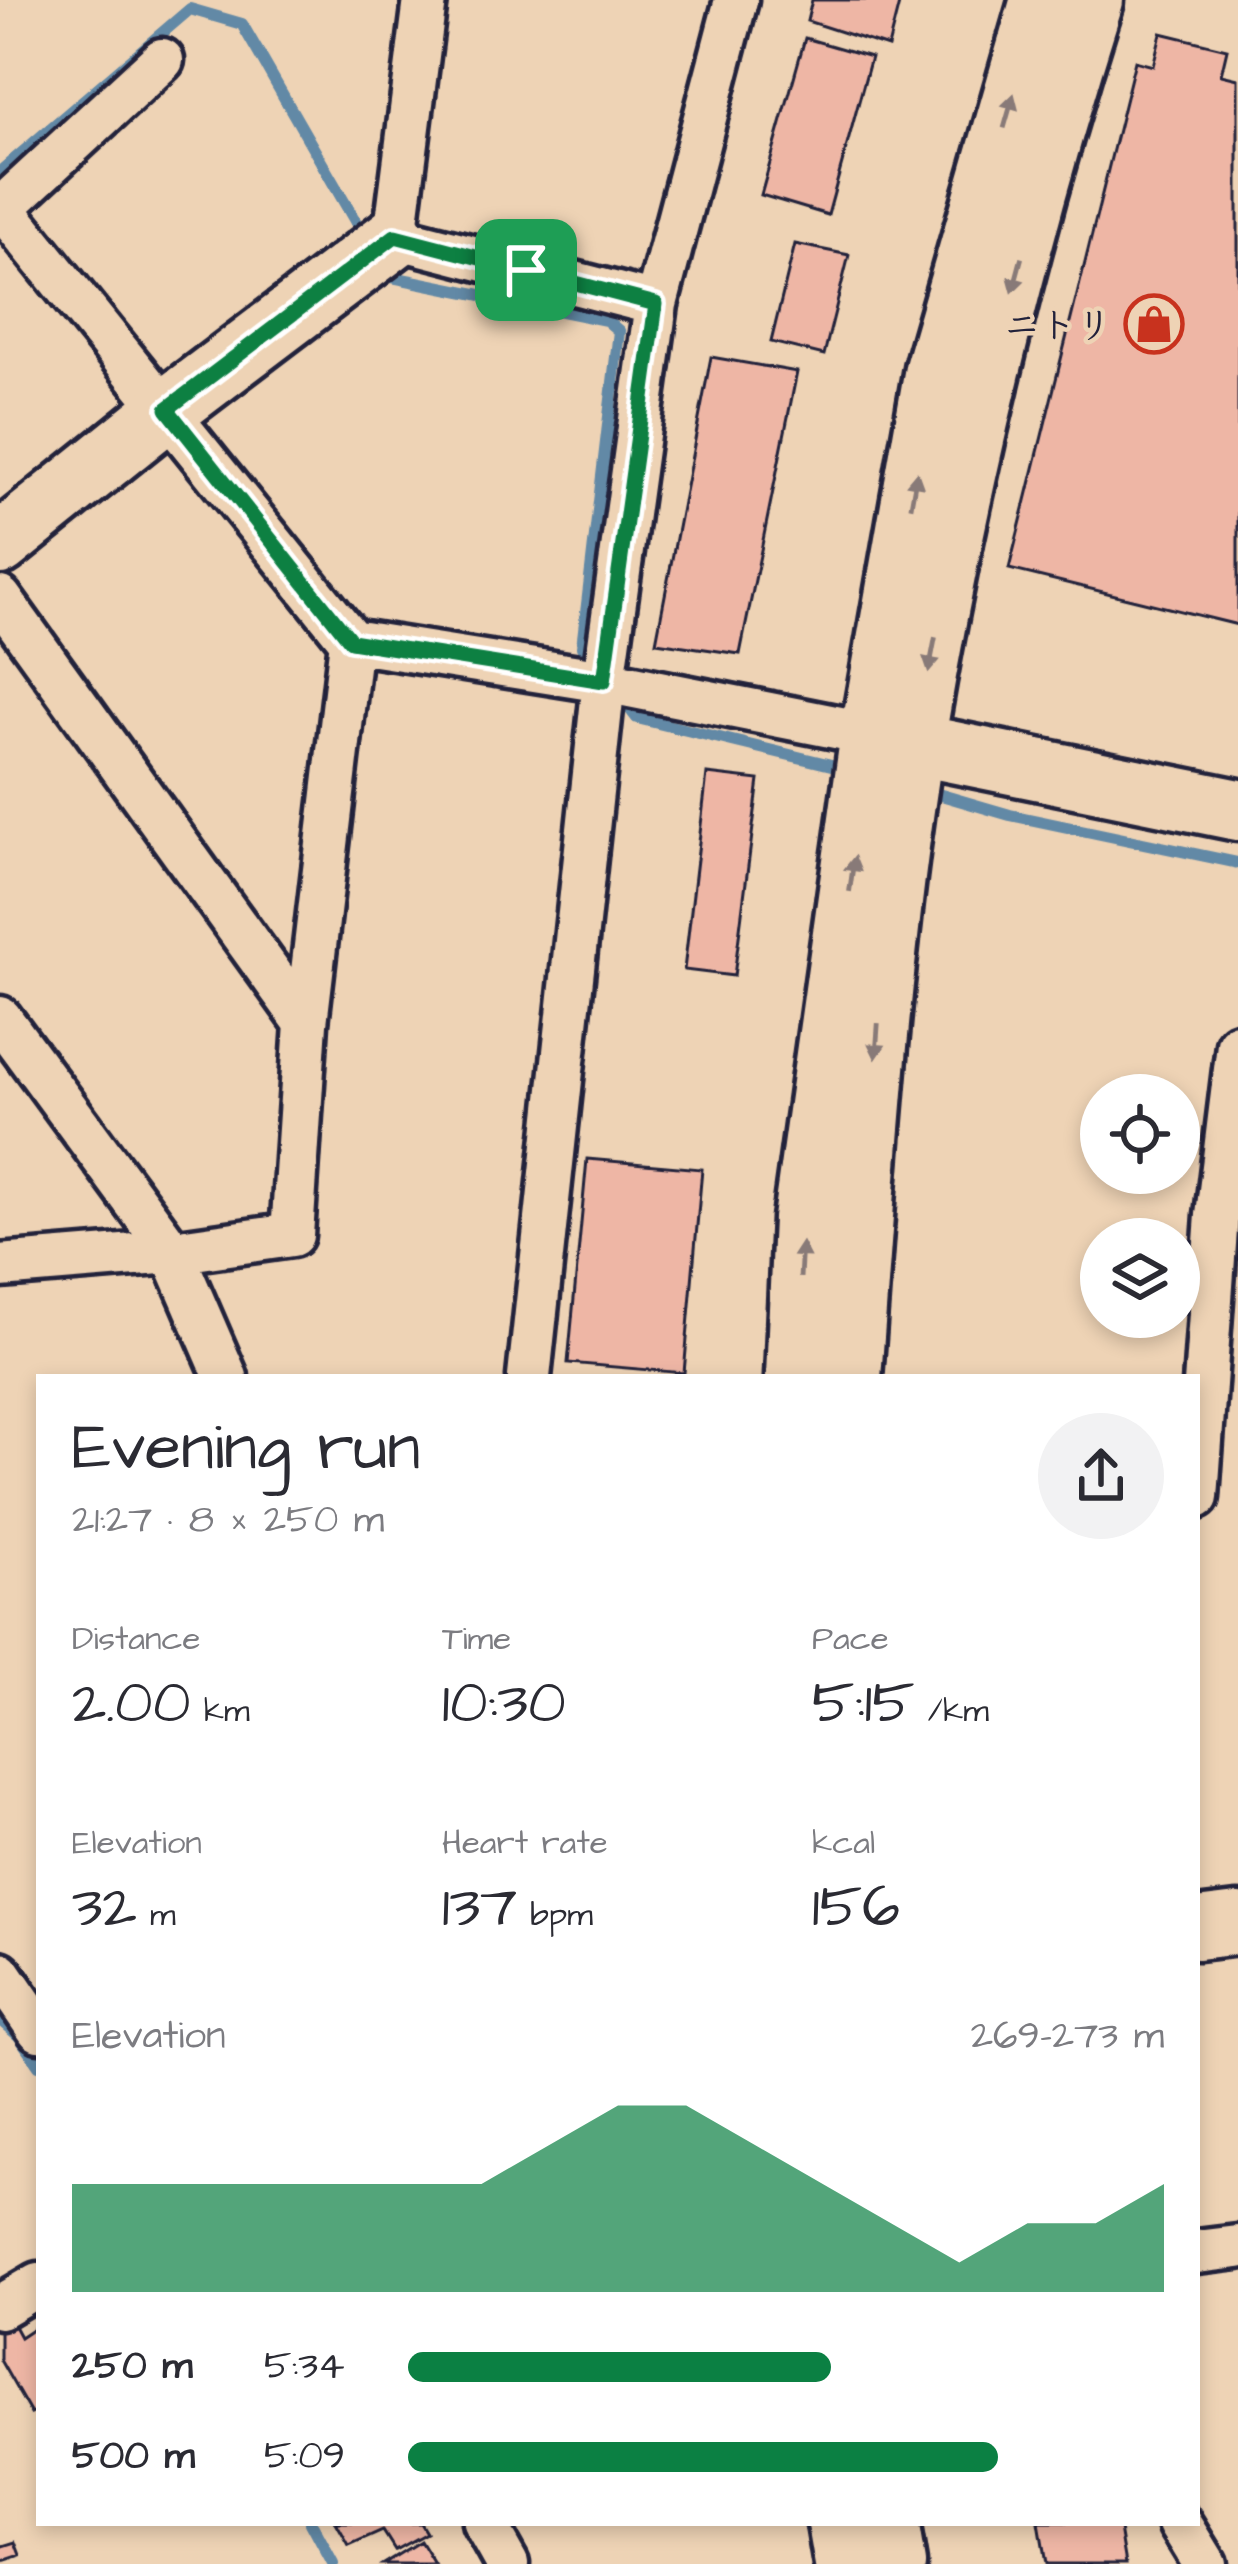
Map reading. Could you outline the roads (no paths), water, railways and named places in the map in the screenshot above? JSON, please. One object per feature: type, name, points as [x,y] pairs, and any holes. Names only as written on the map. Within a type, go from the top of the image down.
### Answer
[{"type":"street","points":[[0,544],[167,409],[395,236],[424,0]]},
{"type":"street","points":[[529,1374],[604,681],[656,304],[736,0]]},
{"type":"street","points":[[850,1374],[879,1010],[893,738],[935,369],[1041,0]]},
{"type":"street","points":[[796,1374],[803,1219],[893,738],[1067,80],[1093,0]]},
{"type":"street","points":[[162,60],[1,206],[351,641],[604,681],[1238,810]]},
{"type":"street","points":[[395,236],[656,304]]},
{"type":"street","points":[[0,598],[306,1023]]},
{"type":"street","points":[[0,1266],[172,1252],[292,1235],[306,1023],[351,641]]},
{"type":"street","points":[[0,1018],[172,1252],[225,1374]]},
{"type":"street","points":[[1200,1455],[1217,1215],[1238,1045]]},
{"type":"street","points":[[1200,1929],[1238,1924]]},
{"type":"street","points":[[0,1973],[36,2026]]},
{"type":"street","points":[[1200,2252],[1238,2247]]},
{"type":"street","points":[[0,2307],[36,2286]]},
{"type":"street","points":[[486,2526],[507,2564]]},
{"type":"street","points":[[839,2526],[845,2564]]},
{"type":"street","points":[[889,2526],[896,2564]]},
{"type":"street","points":[[1182,2526],[1205,2564]]},
{"type":"waterway","points":[[2,170],[190,9],[242,24],[366,240]]},
{"type":"waterway","points":[[382,268],[387,276],[606,320],[619,331],[582,647],[596,665]]},
{"type":"waterway","points":[[620,696],[637,718],[852,770]]},
{"type":"waterway","points":[[924,790],[1010,815],[1238,863]]},
{"type":"waterway","points":[[0,2020],[19,2036],[36,2061]]},
{"type":"waterway","points":[[313,2526],[333,2564]]},
{"type":"place","name":"ニトリ","points":[[1154,324]]}]
